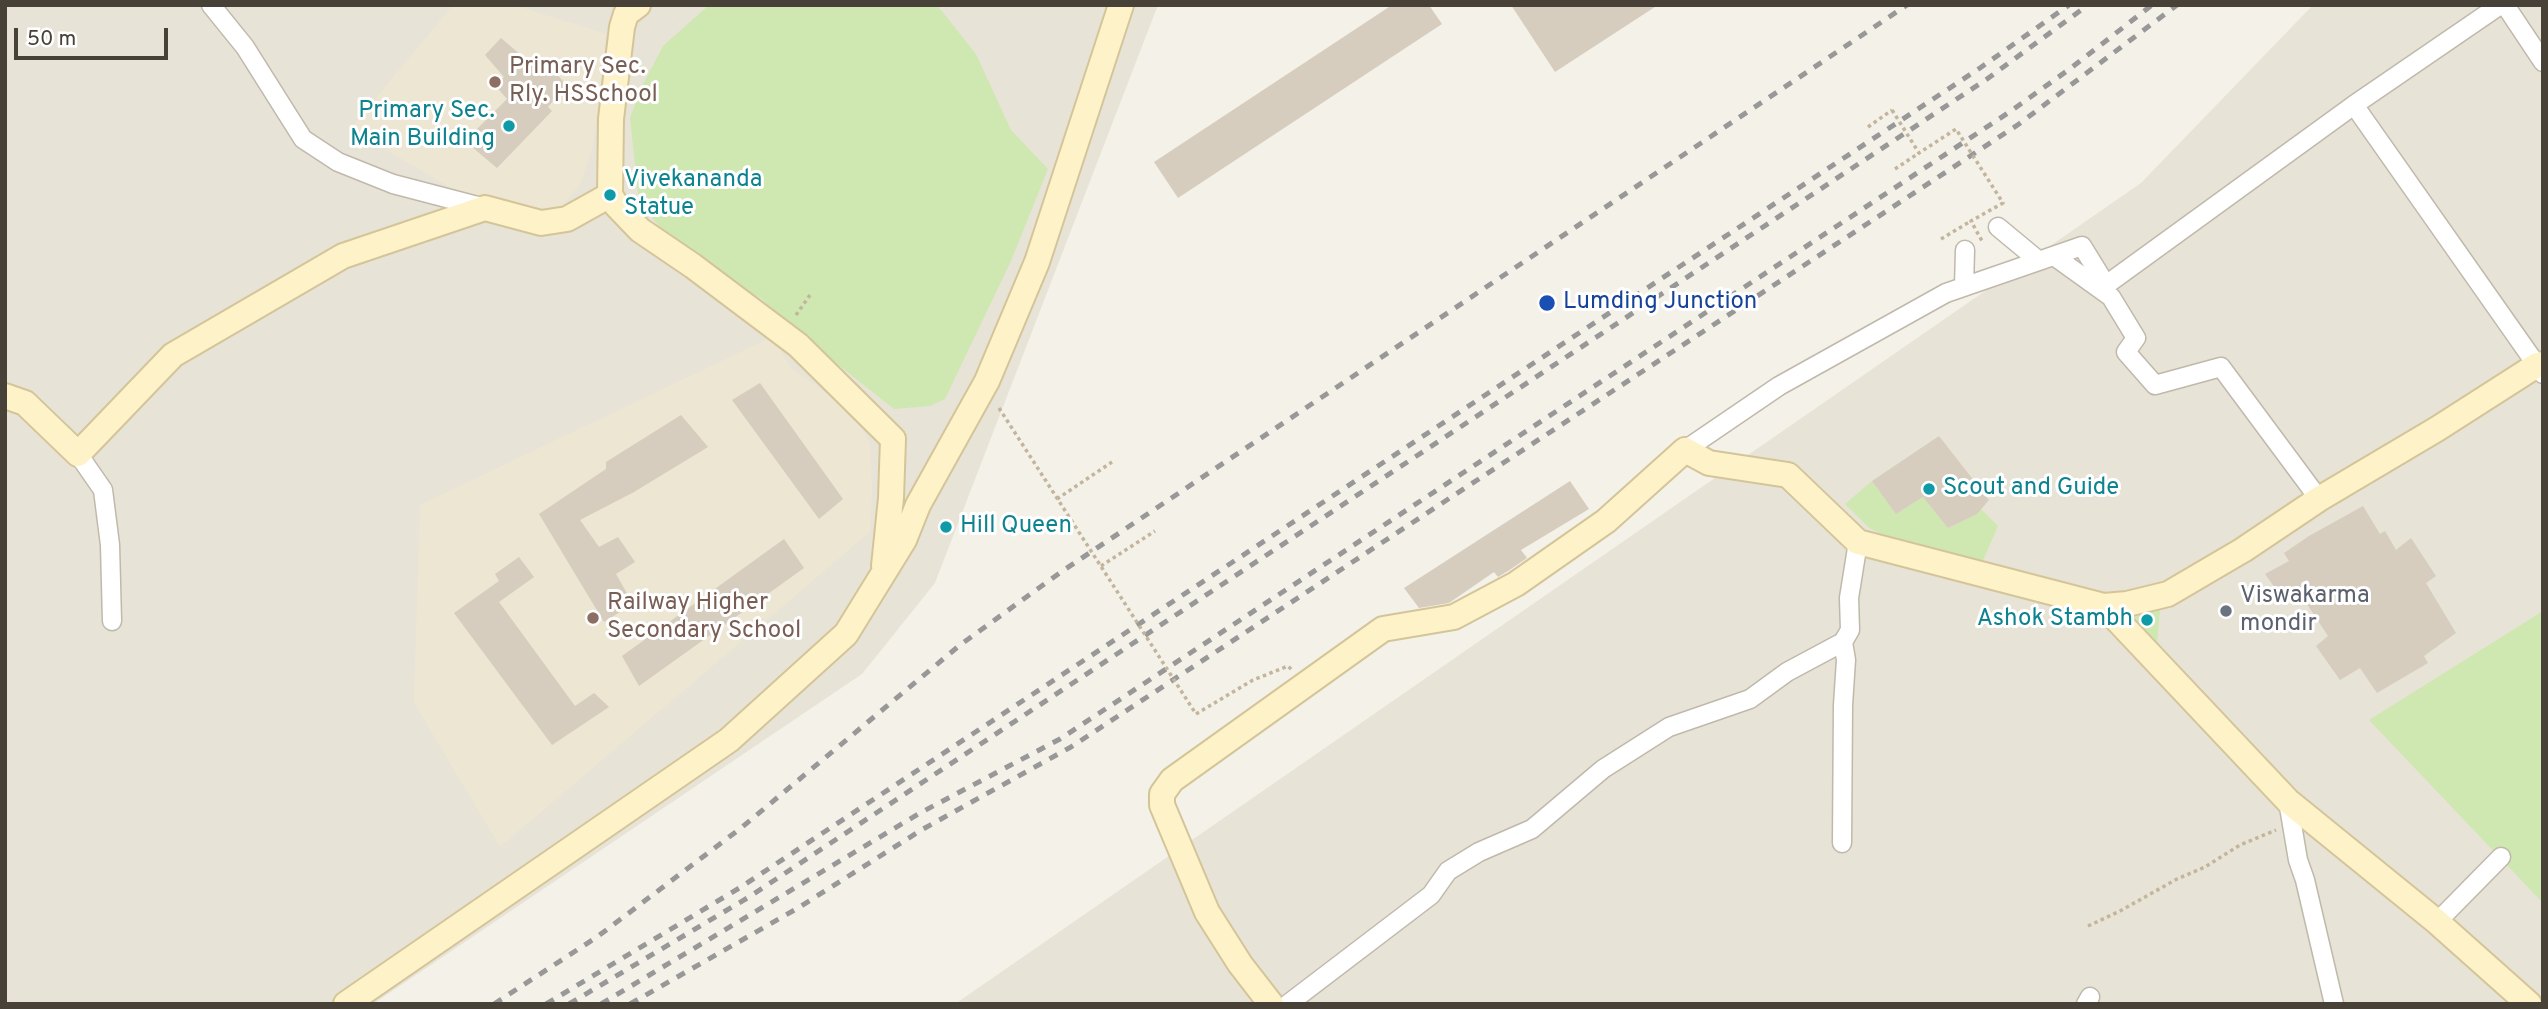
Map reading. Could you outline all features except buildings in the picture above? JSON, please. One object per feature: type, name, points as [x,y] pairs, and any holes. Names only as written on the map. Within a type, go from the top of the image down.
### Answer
[{"type":"main road","points":[[346,1004],[729,740],[846,634],[904,540],[918,505],[987,381],[1037,262],[1121,5]]},
{"type":"main road","points":[[628,8],[611,119],[610,195],[640,230],[693,265],[798,345],[892,439],[891,498],[883,573]]},
{"type":"main road","points":[[5,396],[25,404],[78,454],[173,355],[343,256],[485,208],[541,223],[567,219],[610,195]]},
{"type":"main road","points":[[1271,1004],[1240,964],[1208,912],[1162,804],[1162,794],[1172,780],[1383,629],[1454,617],[1516,584],[1606,521],[1685,450],[1709,463],[1788,475],[1858,542],[2104,606],[2127,604],[2168,594],[2541,368]]},
{"type":"main road","points":[[2104,606],[2290,812],[2437,922],[2529,1004]]},
{"type":"street","points":[[211,5],[245,47],[303,139],[338,162],[393,184],[485,208]]},
{"type":"street","points":[[1685,450],[1779,386],[1946,293],[2082,246],[2106,285],[2354,105],[2502,5],[2543,62]]},
{"type":"street","points":[[2354,105],[2541,368]]},
{"type":"street","points":[[1998,227],[2111,297],[2136,338],[2126,352],[2155,385],[2221,367],[2335,495]]},
{"type":"street","points":[[1964,287],[1965,250]]},
{"type":"street","points":[[78,454],[103,490],[110,545],[112,621]]},
{"type":"street","points":[[1288,1004],[1432,895],[1448,871],[1479,852],[1532,829],[1603,769],[1669,727],[1750,699],[1787,672],[1843,642],[1850,630],[1849,598],[1858,542]]},
{"type":"street","points":[[1842,843],[1843,705],[1846,683],[1843,642]]},
{"type":"street","points":[[2290,812],[2298,860],[2334,1004]]},
{"type":"street","points":[[2437,922],[2501,857]]},
{"type":"path","points":[[1868,127],[1892,110],[1919,153]]},
{"type":"path","points":[[1895,169],[1956,130],[2003,203],[1941,239]]},
{"type":"path","points":[[1971,221],[1982,242]]},
{"type":"path","points":[[999,408],[1196,714],[1254,680]]},
{"type":"path","points":[[1058,499],[1112,461]]},
{"type":"path","points":[[1101,566],[1155,531]]},
{"type":"path","points":[[2088,926],[2205,867],[2290,812]]},
{"type":"shaded area","points":[[5,5],[1158,5],[935,583],[862,674],[373,1004],[5,1004]]},
{"type":"shaded area","name":"Primary Sec. Rly. HSSchool","points":[[453,5],[514,5],[606,34],[593,146],[581,183],[561,209],[537,213],[485,208],[350,129]]},
{"type":"shaded area","points":[[2313,5],[2543,5],[2543,1004],[955,1004],[2141,183]]},
{"type":"shaded area","name":"Railway Higher Secondary School","points":[[772,337],[792,369],[850,409],[870,443],[870,532],[500,847],[414,703],[420,505]]},
{"type":"green space","points":[[709,5],[937,5],[976,54],[1011,130],[1048,169],[1011,261],[945,399],[930,406],[894,409],[798,333],[761,298],[737,286],[700,255],[668,236],[642,206],[638,194],[630,118],[641,88],[663,46]]},
{"type":"green space","points":[[1872,481],[1896,514],[1923,497],[1948,528],[1977,514],[1981,509],[1998,526],[1982,563],[1897,543],[1868,527],[1845,504]]},
{"type":"green space","points":[[2158,601],[2160,610],[2157,645],[2122,613]]},
{"type":"green space","points":[[2543,611],[2543,903],[2369,720]]},
{"type":"railway","points":[[494,1004],[597,937],[741,828],[960,645],[1061,572],[1907,5]]},
{"type":"railway","points":[[546,1004],[741,887],[1980,68],[2069,5]]},
{"type":"railway","points":[[569,1004],[749,897],[1987,79],[2088,5]]},
{"type":"railway","points":[[601,1004],[920,813],[1060,739],[2011,111],[2152,5]]},
{"type":"railway","points":[[630,1004],[798,908],[923,829],[1071,747],[2019,124],[2177,5]]},
{"type":"place","name":"Primary Sec. Rly. HSSchool","points":[[495,82]]},
{"type":"place","name":"Primary Sec. Main Building","points":[[509,126]]},
{"type":"place","name":"Vivekananda Statue","points":[[610,195]]},
{"type":"place","name":"Lumding Junction","points":[[1547,303]]},
{"type":"place","name":"Scout and Guide","points":[[1929,489]]},
{"type":"place","name":"Hill Queen","points":[[946,527]]},
{"type":"place","name":"Viswakarma mondir","points":[[2226,611]]},
{"type":"place","name":"Railway Higher Secondary School","points":[[593,618]]},
{"type":"place","name":"Ashok Stambh","points":[[2147,620]]}]
